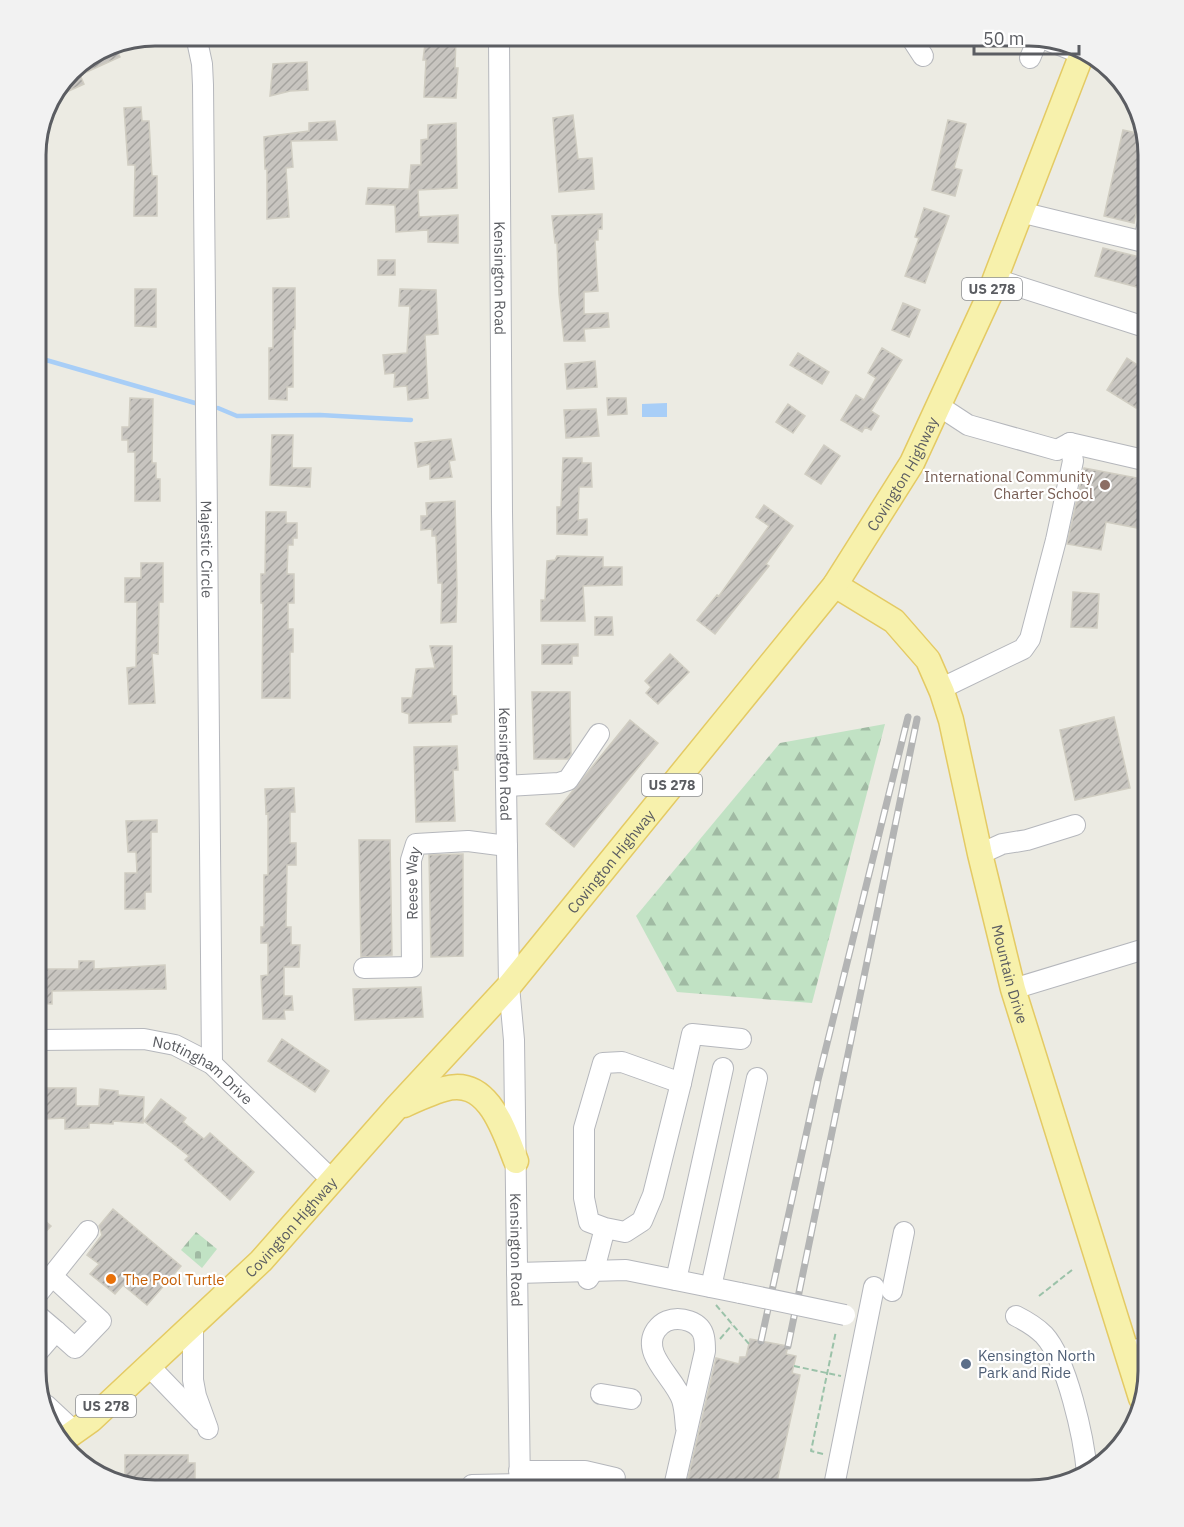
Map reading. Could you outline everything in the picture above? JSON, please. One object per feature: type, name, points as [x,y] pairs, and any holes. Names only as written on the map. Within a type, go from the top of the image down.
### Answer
[{"type":"main road","name":"Covington Highway","points":[[69,1436],[91,1420],[261,1261],[333,1182],[396,1108],[509,986],[835,585],[912,463],[939,406],[990,294],[1080,60]]},
{"type":"main road","name":"Mountain Drive","points":[[835,585],[894,621],[928,660],[940,689],[951,720],[980,854],[1013,989],[1137,1349]]},
{"type":"main road","points":[[396,1108],[445,1088],[460,1087],[474,1091],[491,1106],[505,1131],[516,1161]]},
{"type":"street","name":"Majestic Circle","points":[[198,46],[203,85],[212,1064]]},
{"type":"street","name":"Kensington Road","points":[[499,46],[502,512],[509,986],[514,1040],[520,1480]]},
{"type":"street","points":[[917,47],[923,56]]},
{"type":"street","points":[[1030,58],[1036,47]]},
{"type":"street","points":[[1020,212],[1138,240]]},
{"type":"street","points":[[994,279],[1138,325]]},
{"type":"street","points":[[939,406],[968,425],[989,432],[1057,450],[1070,443],[1138,459]]},
{"type":"street","points":[[940,689],[1023,649],[1030,639],[1073,461],[1070,443]]},
{"type":"street","points":[[506,786],[568,780],[599,734]]},
{"type":"street","points":[[980,854],[1002,844],[1027,840],[1052,822],[1075,825]]},
{"type":"street","name":"Reese Way","points":[[364,968],[412,967],[411,860],[416,844],[468,841],[507,846]]},
{"type":"street","points":[[1013,989],[1138,951]]},
{"type":"street","points":[[681,1083],[622,1062],[603,1063],[584,1128],[584,1198],[589,1222],[625,1232],[642,1221],[653,1195],[681,1083],[692,1034],[741,1039]]},
{"type":"street","name":"Nottingham Drive","points":[[46,1040],[144,1039],[175,1045],[212,1064],[333,1182]]},
{"type":"street","points":[[675,1280],[723,1068]]},
{"type":"street","points":[[715,1288],[757,1078]]},
{"type":"street","points":[[591,1274],[605,1228]]},
{"type":"street","points":[[46,1283],[88,1231]]},
{"type":"street","points":[[835,1480],[867,1319],[883,1289],[904,1232]]},
{"type":"street","points":[[518,1274],[591,1274],[675,1280],[740,1293],[841,1322],[867,1319]]},
{"type":"street","points":[[46,1323],[75,1348],[102,1322],[52,1276]]},
{"type":"street","points":[[1016,1316],[1044,1335],[1059,1360],[1072,1397],[1086,1464]]},
{"type":"street","points":[[675,1480],[705,1352],[704,1336],[699,1327],[685,1319],[673,1319],[662,1323],[651,1342],[654,1354],[674,1384],[682,1401],[686,1428]]},
{"type":"street","points":[[149,1366],[208,1429],[196,1396],[193,1380],[194,1324]]},
{"type":"street","points":[[46,1342],[56,1331]]},
{"type":"street","points":[[601,1394],[631,1399]]},
{"type":"street","points":[[536,1480],[584,1474],[615,1478]]},
{"type":"path","points":[[1040,1296],[1072,1270]]},
{"type":"path","points":[[715,1288],[716,1306],[749,1344]]},
{"type":"path","points":[[821,1463],[823,1454],[811,1451],[841,1322]]},
{"type":"path","points":[[794,1366],[855,1378]]},
{"type":"green space","points":[[885,724],[812,1003],[677,992],[636,916],[780,743]]},
{"type":"green space","points":[[196,1232],[217,1249],[202,1268],[181,1250]]},
{"type":"water","points":[[667,403],[667,417],[642,417],[642,404]]},
{"type":"building","points":[[425,46],[456,46],[455,68],[458,68],[456,98],[424,97],[426,60],[423,60]]},
{"type":"building","points":[[118,53],[120,57],[86,72],[107,58]]},
{"type":"building","points":[[307,62],[308,90],[290,91],[270,96],[273,64]]},
{"type":"building","points":[[81,76],[84,84],[67,92]]},
{"type":"building","points":[[141,107],[142,121],[149,121],[152,176],[157,176],[157,216],[134,216],[135,165],[128,165],[124,108]]},
{"type":"building","points":[[573,115],[578,159],[592,158],[594,189],[559,192],[553,118]]},
{"type":"building","points":[[948,120],[966,124],[954,168],[962,170],[955,196],[932,190]]},
{"type":"building","points":[[335,121],[337,140],[291,141],[293,167],[286,168],[289,217],[267,219],[267,169],[265,169],[264,137],[309,131],[309,123]]},
{"type":"building","points":[[456,123],[457,188],[418,190],[419,217],[458,215],[458,243],[428,242],[428,230],[396,232],[395,205],[366,204],[368,188],[409,189],[411,165],[421,165],[421,140],[428,139],[428,125]]},
{"type":"building","points":[[1123,130],[1135,133],[1138,156],[1138,204],[1134,223],[1104,216]]},
{"type":"building","points":[[924,208],[949,216],[925,283],[905,276],[919,238],[915,237]]},
{"type":"building","points":[[602,214],[602,229],[598,229],[598,240],[595,240],[598,291],[584,292],[584,314],[608,313],[609,327],[584,329],[585,341],[564,341],[557,243],[555,243],[552,216]]},
{"type":"building","points":[[1103,248],[1138,257],[1138,287],[1095,276]]},
{"type":"building","points":[[378,260],[395,260],[395,275],[378,275]]},
{"type":"building","points":[[273,288],[295,288],[293,387],[287,387],[287,400],[269,399],[269,348],[273,348]]},
{"type":"building","points":[[135,289],[156,289],[156,327],[135,326]]},
{"type":"building","points":[[400,289],[436,290],[438,334],[425,335],[428,398],[408,400],[407,386],[394,387],[395,373],[385,374],[383,355],[407,353],[410,306],[399,306]]},
{"type":"building","points":[[903,303],[920,310],[909,337],[892,330]]},
{"type":"building","points":[[882,348],[902,360],[871,411],[879,416],[871,430],[865,427],[862,432],[841,420],[856,395],[864,400],[876,378],[868,373]]},
{"type":"building","points":[[798,353],[829,372],[822,384],[790,365]]},
{"type":"building","points":[[1127,358],[1138,365],[1138,405],[1136,408],[1107,390]]},
{"type":"building","points":[[595,361],[597,387],[567,389],[565,364]]},
{"type":"building","points":[[130,398],[153,399],[152,463],[156,463],[156,479],[160,479],[160,501],[135,501],[135,452],[128,452],[128,440],[122,440],[122,427],[129,427]]},
{"type":"building","points":[[607,398],[626,398],[627,414],[608,415]]},
{"type":"building","points":[[788,404],[805,416],[793,433],[776,422]]},
{"type":"building","points":[[596,409],[599,436],[566,438],[564,410]]},
{"type":"building","points":[[272,435],[293,435],[292,468],[311,468],[310,487],[270,485]]},
{"type":"building","points":[[451,439],[455,460],[449,461],[452,477],[430,479],[430,464],[418,467],[415,443]]},
{"type":"building","points":[[824,445],[840,456],[821,484],[805,474]]},
{"type":"building","points":[[563,458],[582,458],[582,463],[591,463],[592,487],[579,487],[578,520],[587,519],[587,535],[557,534],[557,507],[561,507]]},
{"type":"building","points":[[1084,468],[1138,478],[1138,528],[1106,522],[1101,550],[1067,544]]},
{"type":"building","points":[[455,501],[456,622],[441,623],[442,583],[438,583],[436,536],[432,536],[432,529],[421,530],[421,516],[427,516],[426,503]]},
{"type":"building","points":[[764,505],[793,526],[766,564],[769,566],[715,634],[697,620],[717,595],[719,596],[769,526],[756,517]]},
{"type":"building","points":[[266,512],[286,512],[286,523],[297,523],[297,538],[293,538],[293,545],[288,545],[287,574],[294,574],[294,603],[288,603],[288,629],[293,629],[293,652],[290,652],[290,698],[262,698],[261,574],[265,574]]},
{"type":"building","points":[[557,556],[603,557],[603,567],[622,567],[622,585],[583,586],[585,621],[541,621],[541,600],[545,600],[547,561],[555,560]]},
{"type":"building","points":[[141,563],[163,563],[163,602],[159,602],[158,654],[152,653],[155,703],[129,704],[127,668],[136,667],[137,602],[125,602],[125,578],[141,578]]},
{"type":"building","points":[[1073,592],[1099,594],[1097,628],[1071,627]]},
{"type":"building","points":[[595,617],[612,617],[613,635],[595,635]]},
{"type":"building","points":[[578,644],[578,656],[572,656],[572,664],[542,664],[542,645]]},
{"type":"building","points":[[430,646],[452,646],[452,696],[456,696],[457,714],[451,715],[451,722],[409,723],[409,714],[402,712],[402,698],[412,698],[416,669],[435,668]]},
{"type":"building","points":[[670,654],[689,672],[658,704],[646,693],[651,687],[645,681]]},
{"type":"building","points":[[532,692],[570,692],[571,754],[568,759],[534,759]]},
{"type":"building","points":[[1114,717],[1130,788],[1075,800],[1060,730]]},
{"type":"building","points":[[630,720],[658,743],[574,847],[546,824]]},
{"type":"building","points":[[457,746],[458,770],[453,770],[455,821],[416,822],[414,747]]},
{"type":"building","points":[[294,788],[295,812],[290,812],[290,843],[296,843],[296,865],[287,865],[286,927],[291,927],[291,945],[300,945],[299,967],[284,967],[284,996],[292,996],[293,1010],[284,1010],[285,1019],[263,1019],[261,976],[268,975],[268,943],[261,943],[261,927],[264,927],[264,875],[268,875],[268,813],[266,814],[265,789]]},
{"type":"building","points":[[157,820],[157,832],[151,832],[151,892],[145,892],[145,909],[125,909],[125,873],[137,873],[136,852],[128,852],[126,821]]},
{"type":"building","points":[[359,840],[390,840],[392,955],[361,957]]},
{"type":"building","points":[[463,854],[463,956],[431,957],[429,855]]},
{"type":"building","points":[[79,961],[94,961],[94,969],[165,965],[166,989],[52,991],[52,1004],[46,1004],[46,969],[79,969]]},
{"type":"building","points":[[421,987],[423,1017],[355,1020],[353,989]]},
{"type":"building","points":[[282,1039],[329,1071],[315,1092],[268,1061]]},
{"type":"building","points":[[46,1088],[76,1088],[76,1106],[99,1106],[100,1089],[118,1091],[118,1095],[144,1097],[143,1123],[113,1121],[113,1124],[89,1123],[89,1128],[65,1129],[65,1118],[46,1119]]},
{"type":"building","points":[[161,1099],[186,1118],[183,1122],[204,1139],[210,1133],[254,1172],[230,1200],[185,1160],[189,1156],[144,1121]]},
{"type":"building","points":[[113,1209],[181,1266],[147,1305],[123,1285],[115,1294],[90,1274],[99,1264],[87,1255],[102,1235],[99,1226]]},
{"type":"building","points":[[46,1222],[51,1226],[46,1231]]},
{"type":"building","points":[[750,1339],[788,1346],[786,1354],[796,1356],[792,1373],[800,1375],[777,1480],[688,1480],[716,1358],[739,1364],[740,1357],[746,1357]]},
{"type":"building","points":[[125,1455],[188,1455],[188,1463],[195,1463],[195,1480],[141,1480],[125,1476]]},
{"type":"waterway","points":[[47,360],[195,403]]},
{"type":"waterway","points":[[218,408],[237,416],[320,415],[411,420]]},
{"type":"railway","points":[[761,1341],[818,1080],[908,717]]},
{"type":"railway","points":[[788,1346],[917,719]]},
{"type":"place","name":"International Community Charter School","points":[[1105,485]]},
{"type":"place","name":"The Pool Turtle","points":[[111,1279]]},
{"type":"place","name":"Kensington North Park and Ride","points":[[966,1364]]}]
